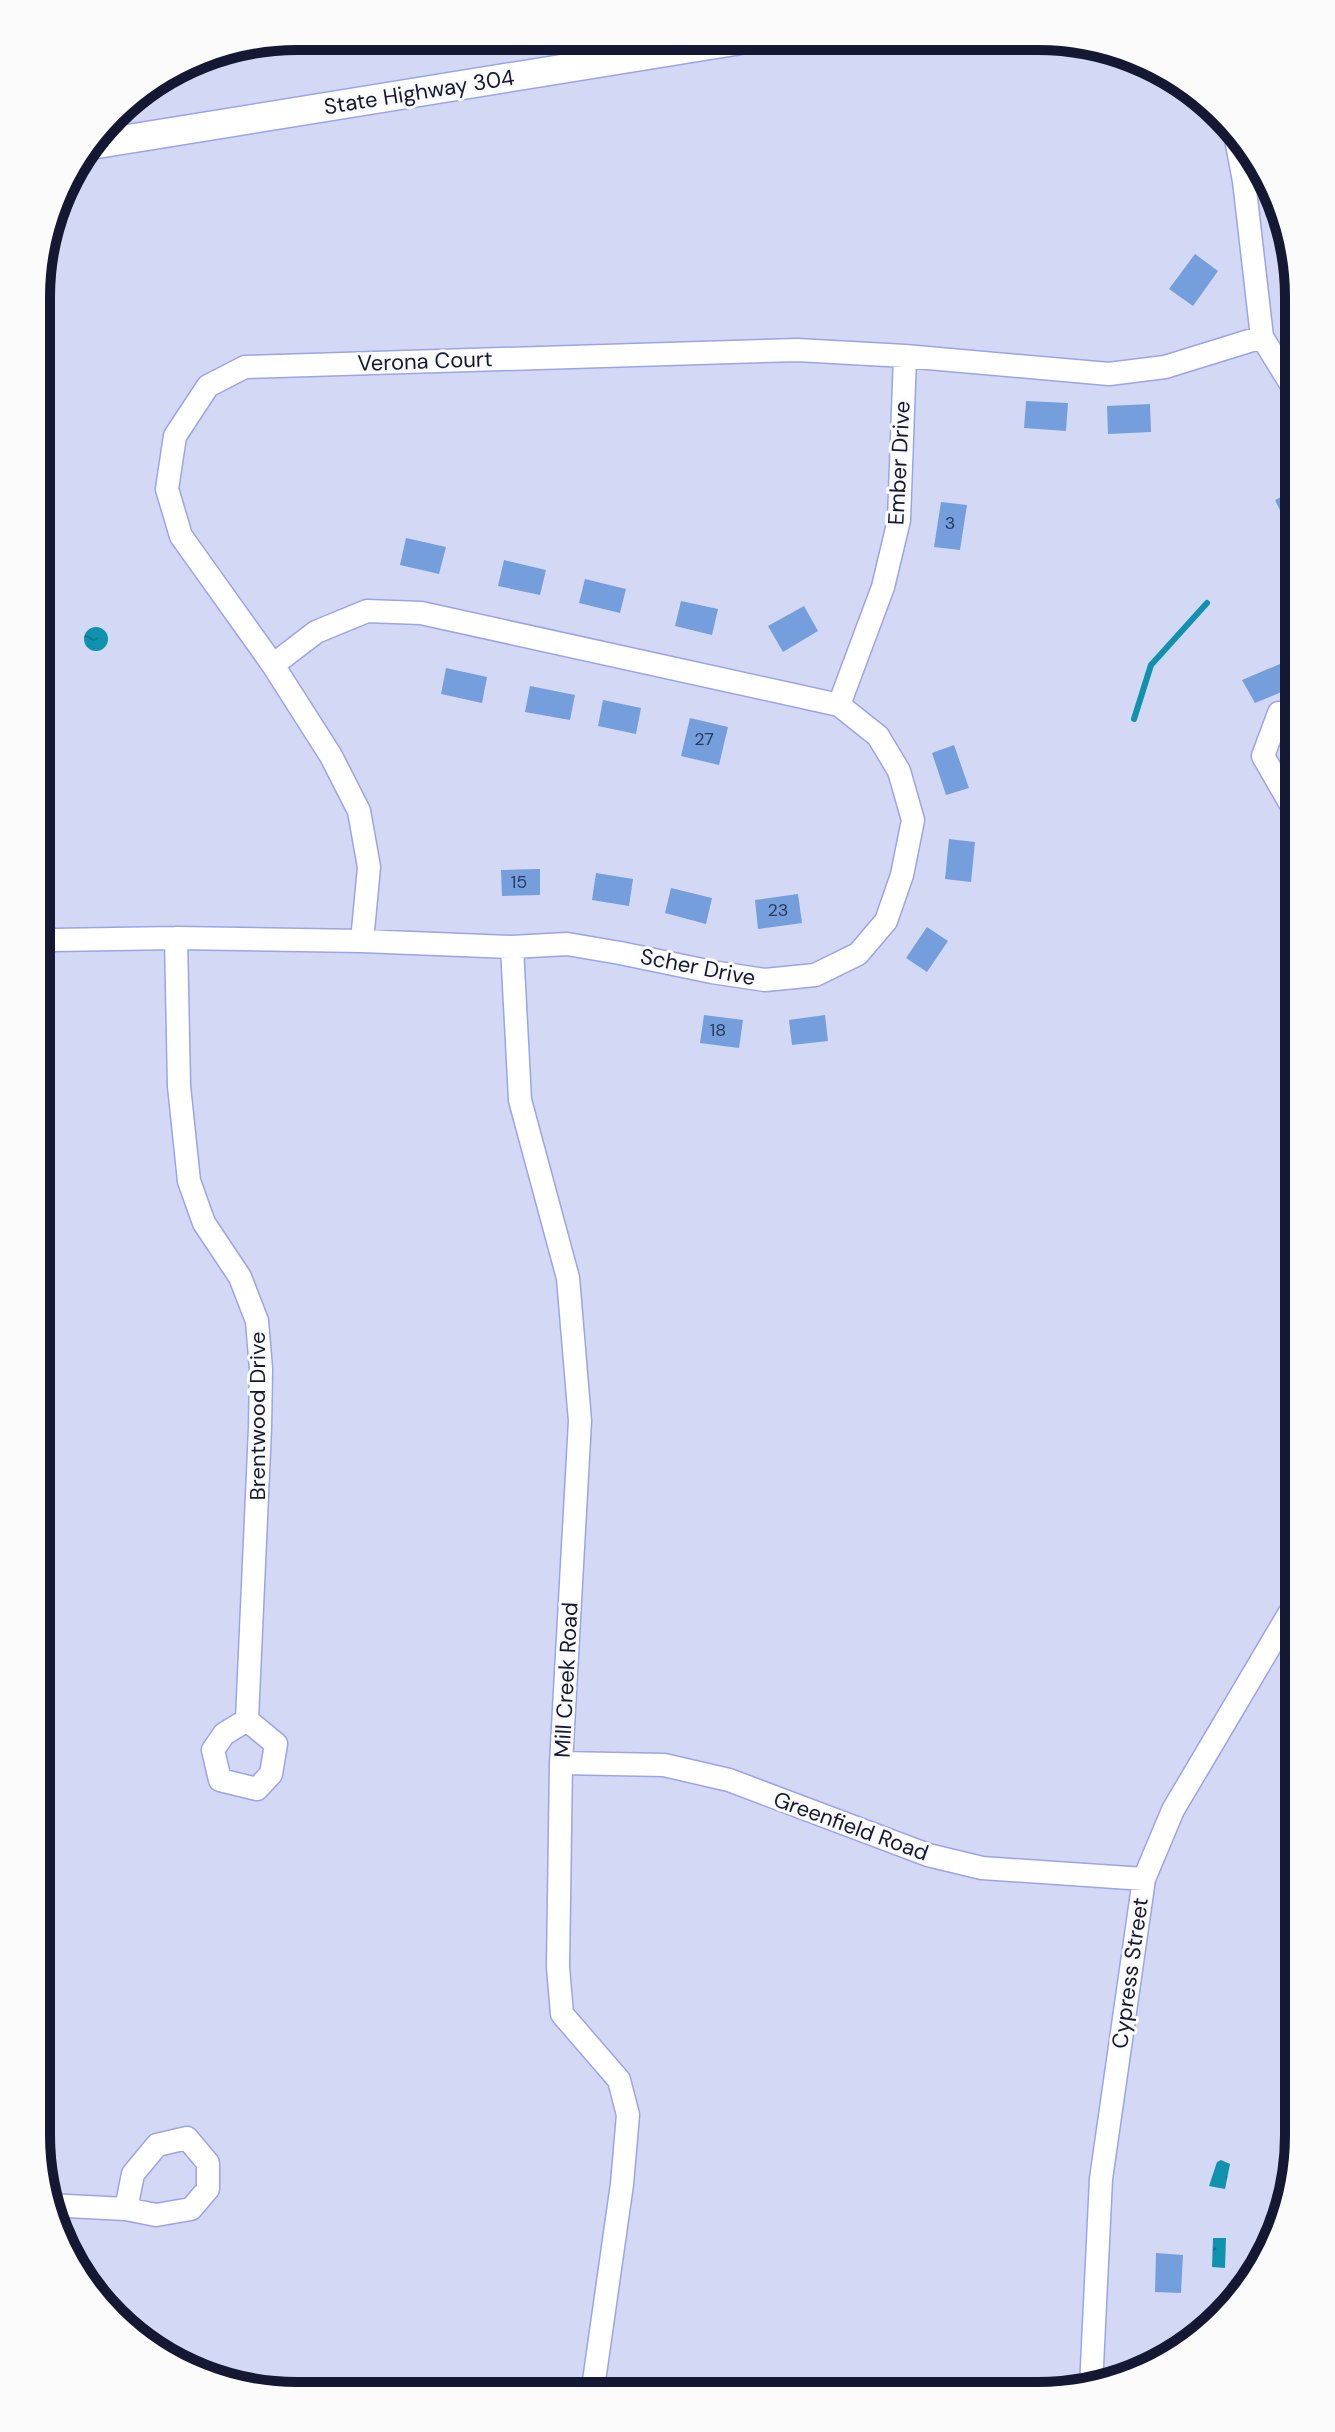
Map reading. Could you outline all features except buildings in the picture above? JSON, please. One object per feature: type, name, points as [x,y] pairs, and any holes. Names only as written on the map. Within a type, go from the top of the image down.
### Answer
[{"type":"main road","name":"State Highway 304","points":[[105,143],[676,50]]},
{"type":"street","points":[[1239,154],[1262,337],[1285,374]]},
{"type":"street","name":"Verona Court","points":[[362,941],[369,867],[359,811],[331,756],[273,665],[181,536],[167,489],[175,436],[208,386],[245,367],[797,350],[1109,374],[1165,367],[1262,337]]},
{"type":"street","name":"Ember Drive","points":[[839,705],[883,587],[899,520],[905,356]]},
{"type":"street","name":"Scher Drive","points":[[50,941],[176,938],[512,947],[567,944],[765,980],[815,975],[858,954],[886,921],[902,875],[913,820],[899,771],[878,736],[839,705],[421,613],[367,611],[316,632],[273,665]]},
{"type":"street","points":[[1285,713],[1279,713],[1263,756],[1285,794]]},
{"type":"street","name":"Brentwood Drive","points":[[176,938],[179,1086],[189,1181],[204,1223],[240,1277],[257,1321],[261,1369],[260,1428],[247,1720]]},
{"type":"street","name":"Mill Creek Road","points":[[512,947],[520,1100],[568,1278],[580,1421],[561,1763],[558,1967],[562,2014],[619,2080],[628,2115],[622,2184],[594,2382]]},
{"type":"street","name":"Cypress Street","points":[[1092,2376],[1101,2179],[1144,1879],[1173,1810],[1284,1622]]},
{"type":"street","name":"Greenfield Road","points":[[561,1763],[664,1765],[729,1780],[928,1855],[982,1868],[1144,1879]]},
{"type":"street","points":[[61,2206],[126,2209]]},
{"type":"water","points":[[96,627],[104,631],[108,639],[104,647],[96,651],[88,647],[84,639],[88,631]]},
{"type":"water","points":[[1221,2160],[1230,2164],[1225,2189],[1209,2186],[1217,2162]]},
{"type":"water","points":[[1213,2238],[1226,2238],[1225,2268],[1212,2267]]},
{"type":"waterway","points":[[1134,719],[1151,665],[1207,603]]}]
